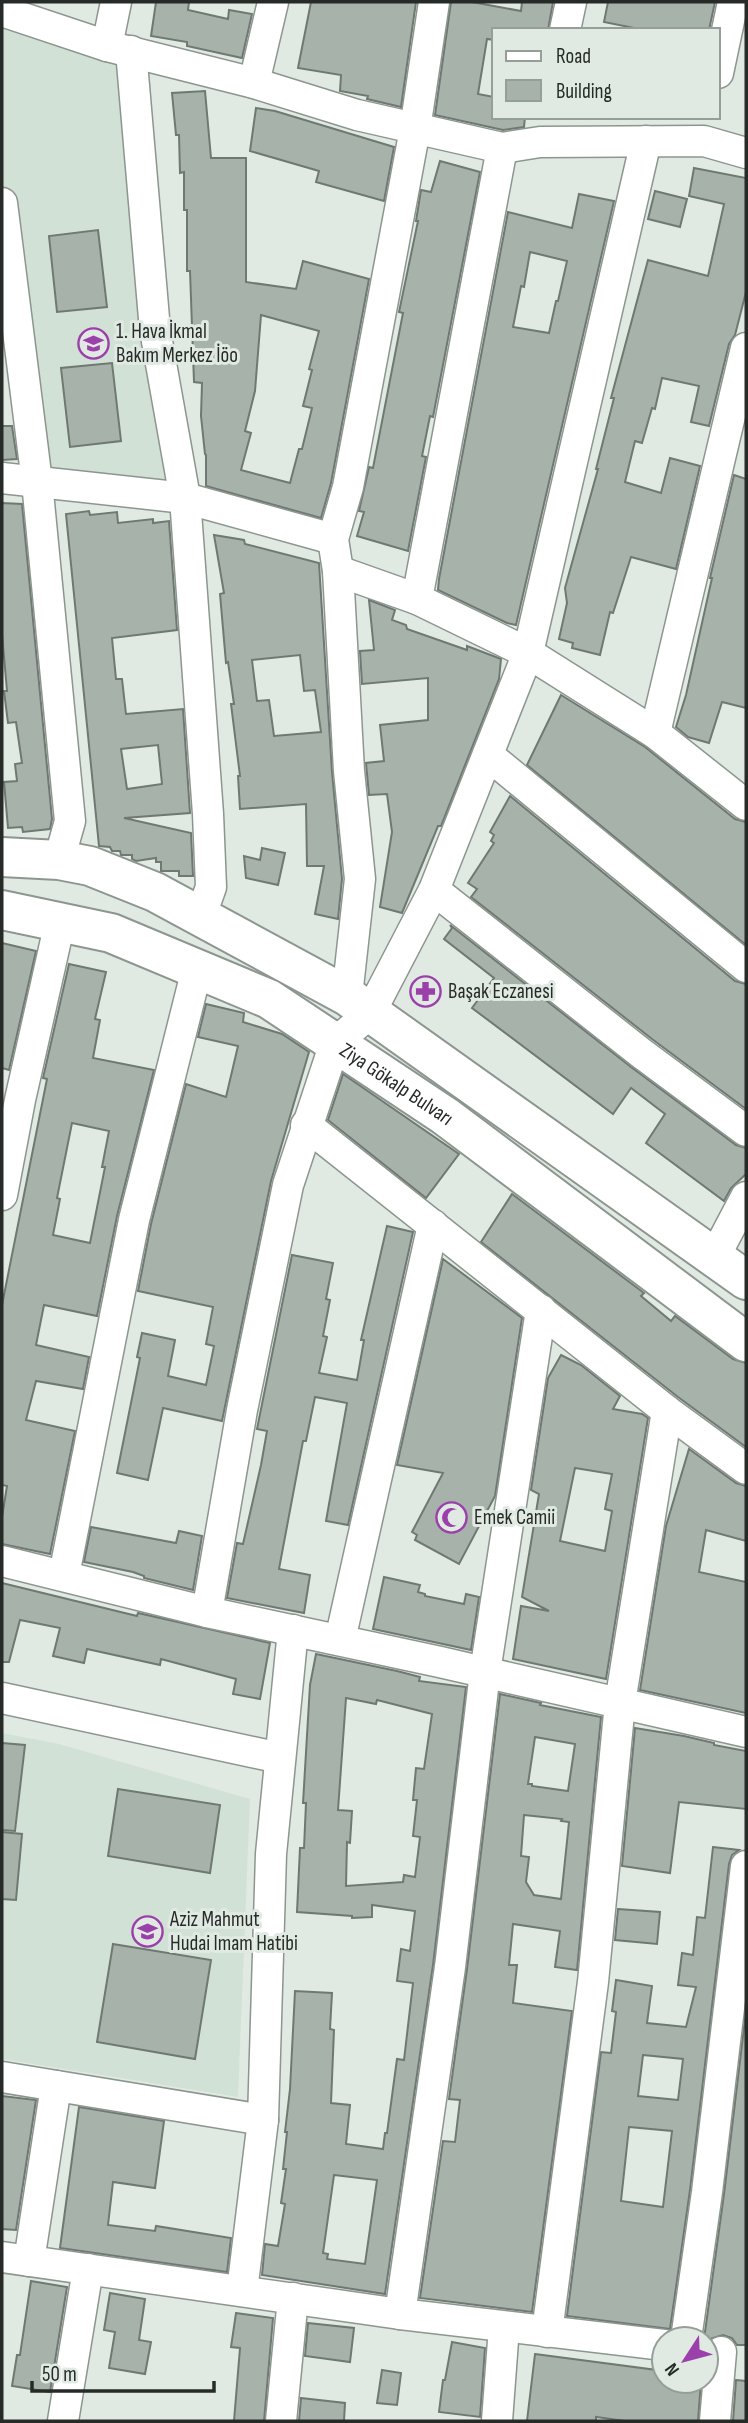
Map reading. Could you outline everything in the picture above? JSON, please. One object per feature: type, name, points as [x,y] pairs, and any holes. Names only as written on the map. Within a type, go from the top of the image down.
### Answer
[{"type":"main road","name":"Ziya Gökalp Bulvarı","points":[[2,857],[59,860],[90,866],[155,892],[358,1004],[715,1255],[746,1280]]},
{"type":"main road","name":"Ziya Gökalp Bulvarı","points":[[2,910],[111,933],[269,999],[445,1116],[746,1342]]},
{"type":"street","points":[[116,2],[119,48],[155,330],[185,498],[211,887],[200,918]]},
{"type":"street","points":[[254,83],[273,2]]},
{"type":"street","points":[[358,1004],[360,879],[349,771],[338,571],[333,539],[348,487],[415,129],[434,2]]},
{"type":"street","points":[[565,28],[571,2]]},
{"type":"street","points":[[720,63],[733,2]]},
{"type":"street","points":[[2,11],[119,48],[254,83],[357,115],[502,148],[543,130],[646,141],[706,129],[746,153]]},
{"type":"street","points":[[207,1612],[242,1410],[288,1185],[335,1043],[434,890],[528,653],[646,141]]},
{"type":"street","points":[[417,599],[502,148]]},
{"type":"street","points":[[2,203],[37,482],[71,821],[59,860]]},
{"type":"street","points":[[655,733],[746,348]]},
{"type":"street","points":[[2,478],[185,498],[333,539]]},
{"type":"street","points":[[338,571],[417,599],[528,653],[655,733],[746,805]]},
{"type":"street","points":[[488,755],[746,967]]},
{"type":"street","points":[[434,890],[641,1054],[746,1131]]},
{"type":"street","points":[[2,1195],[20,1100],[60,922]]},
{"type":"street","points":[[64,1575],[134,1220],[197,969]]},
{"type":"street","points":[[306,1125],[667,1411],[746,1469]]},
{"type":"street","points":[[715,1255],[746,1197]]},
{"type":"street","points":[[340,1640],[433,1225]]},
{"type":"street","points":[[400,2314],[450,1968],[485,1672],[541,1310]]},
{"type":"street","points":[[547,2332],[593,1982],[620,1703],[667,1411]]},
{"type":"street","points":[[2,1561],[207,1612],[746,1732]]},
{"type":"street","points":[[242,2291],[263,2120],[271,1854],[293,1630]]},
{"type":"street","points":[[2,1698],[280,1758]]},
{"type":"street","points":[[687,2325],[708,2192],[746,1866]]},
{"type":"street","points":[[2,2077],[263,2120]]},
{"type":"street","points":[[56,2086],[16,2259],[400,2314],[650,2343]]},
{"type":"street","points":[[63,2421],[88,2269]]},
{"type":"street","points":[[281,2421],[293,2298]]},
{"type":"street","points":[[496,2421],[505,2327]]},
{"type":"street","points":[[715,2421],[724,2353]]},
{"type":"shaded area","name":"1. Hava İkmal Bakım Merkez İöo","points":[[2,11],[131,51],[185,498],[37,482],[2,203]]},
{"type":"shaded area","name":"Aziz Mahmut Hudai Imam Hatibi","points":[[2,1733],[59,1744],[250,1799],[238,2097],[2,2059]]},
{"type":"building","points":[[156,2],[189,2],[188,10],[228,19],[229,10],[252,14],[242,58],[187,46],[187,42],[151,36]]},
{"type":"building","points":[[311,2],[416,2],[401,107],[367,99],[368,96],[340,91],[341,75],[298,68]]},
{"type":"building","points":[[451,2],[472,2],[521,11],[522,2],[553,2],[548,28],[492,28],[492,40],[487,39],[478,94],[492,97],[492,119],[525,119],[524,127],[503,130],[435,115]]},
{"type":"building","points":[[608,2],[715,2],[709,28],[634,28],[604,22]]},
{"type":"building","points":[[205,91],[211,158],[246,158],[246,282],[296,289],[303,261],[369,279],[331,483],[321,518],[206,486],[206,455],[201,416],[202,383],[194,382],[184,172],[180,173],[179,135],[176,135],[172,93]],"holes":[[[261,315],[319,331],[303,406],[312,408],[290,483],[241,470],[251,433],[245,431],[255,391]]]},
{"type":"building","points":[[256,108],[275,111],[394,147],[384,201],[316,182],[319,171],[250,151]]},
{"type":"building","points":[[440,161],[480,172],[433,417],[430,416],[422,456],[426,457],[408,551],[357,536],[364,512],[359,511],[369,467],[373,468],[403,313],[399,312],[418,221],[421,190],[431,192]]},
{"type":"building","points":[[694,168],[746,178],[746,292],[735,335],[729,344],[709,426],[691,422],[699,386],[662,378],[655,409],[652,408],[642,443],[635,441],[625,482],[661,493],[670,458],[700,466],[676,569],[631,557],[613,613],[610,612],[600,655],[572,648],[573,643],[559,639],[567,603],[565,588],[598,469],[614,398],[611,398],[648,260],[708,276],[724,204],[689,196]]},
{"type":"building","points":[[655,191],[687,199],[680,227],[648,219]]},
{"type":"building","points":[[579,194],[614,201],[516,625],[438,590],[439,579],[508,212],[572,228]],"holes":[[[530,252],[567,261],[549,333],[513,327]]]},
{"type":"building","points":[[98,230],[107,307],[57,312],[49,236]]},
{"type":"building","points":[[112,363],[121,441],[70,447],[61,368]]},
{"type":"building","points":[[2,426],[12,426],[17,459],[2,460]]},
{"type":"building","points":[[734,475],[746,479],[746,708],[722,702],[709,743],[688,737],[676,727],[686,695]]},
{"type":"building","points":[[2,503],[22,504],[52,819],[50,829],[23,832],[22,827],[8,828],[4,782],[17,781],[15,764],[22,763],[16,722],[8,723],[4,691],[7,691],[2,634]]},
{"type":"building","points":[[117,512],[118,523],[153,519],[153,523],[169,521],[177,630],[112,638],[116,679],[122,679],[126,714],[183,709],[190,813],[124,818],[191,833],[193,876],[179,876],[179,871],[161,871],[161,862],[156,862],[156,858],[136,861],[132,859],[132,855],[121,855],[120,851],[99,846],[66,514]],"holes":[[[158,745],[162,784],[127,789],[121,749]]]},
{"type":"building","points":[[214,535],[244,540],[245,544],[319,563],[332,772],[342,879],[338,919],[315,914],[324,866],[307,866],[306,804],[240,809],[240,776],[231,704],[234,704],[228,662],[226,663],[220,594],[224,593]],"holes":[[[300,655],[304,691],[315,690],[321,732],[274,736],[269,700],[257,701],[252,660]]]},
{"type":"building","points":[[369,600],[395,610],[392,620],[406,625],[407,629],[501,659],[499,679],[441,826],[438,826],[402,913],[380,907],[392,832],[387,794],[369,795],[366,763],[384,761],[380,725],[428,720],[428,678],[362,684],[360,651],[374,650]]},
{"type":"building","points":[[561,695],[645,747],[735,819],[746,822],[746,945],[527,765]]},
{"type":"building","points":[[510,796],[735,981],[746,984],[746,1109],[471,897],[477,889],[468,883],[494,843],[491,841],[494,835],[490,832]]},
{"type":"building","points":[[262,848],[285,853],[278,885],[246,878],[244,856],[260,860]]},
{"type":"building","points":[[450,925],[631,1067],[736,1145],[746,1148],[746,1174],[731,1188],[724,1201],[646,1143],[665,1114],[631,1088],[613,1114],[472,1008],[494,978],[444,939],[452,928]]},
{"type":"building","points":[[2,943],[36,951],[9,1070],[2,1068]]},
{"type":"building","points":[[69,964],[106,972],[95,1019],[100,1020],[93,1058],[154,1070],[117,1216],[97,1316],[44,1305],[36,1345],[89,1357],[83,1389],[36,1381],[26,1420],[75,1431],[50,1554],[2,1544],[2,1517],[7,1486],[2,1485],[2,1305],[47,1079],[43,1078]],"holes":[[[72,1123],[109,1131],[90,1243],[53,1235],[60,1199],[57,1198]]]},
{"type":"building","points":[[206,1004],[244,1013],[243,1022],[282,1034],[309,1052],[271,1181],[222,1421],[163,1408],[148,1480],[117,1473],[140,1358],[137,1357],[142,1333],[175,1340],[168,1376],[206,1385],[214,1346],[206,1344],[213,1307],[138,1291],[151,1224],[186,1084],[226,1097],[238,1046],[198,1037]]},
{"type":"building","points":[[343,1074],[459,1154],[426,1198],[328,1120]]},
{"type":"building","points":[[512,1194],[644,1293],[641,1296],[671,1321],[675,1316],[733,1359],[746,1363],[746,1447],[481,1242]]},
{"type":"building","points":[[387,1226],[413,1232],[348,1525],[326,1521],[347,1403],[315,1397],[306,1441],[303,1441],[279,1569],[310,1575],[304,1613],[227,1598],[237,1543],[243,1544],[261,1465],[267,1431],[257,1429],[292,1255],[333,1263],[323,1336],[327,1337],[319,1373],[357,1380],[364,1340],[361,1340]]},
{"type":"building","points":[[443,1259],[522,1318],[495,1496],[459,1564],[415,1540],[417,1535],[412,1532],[443,1473],[397,1465]]},
{"type":"building","points":[[561,1355],[581,1365],[620,1396],[613,1409],[642,1414],[648,1418],[606,1679],[513,1659],[521,1606],[549,1611],[522,1597],[539,1494],[531,1490],[548,1378]],"holes":[[[575,1468],[612,1474],[605,1509],[612,1511],[605,1551],[560,1541]]]},
{"type":"building","points":[[689,1449],[736,1483],[746,1486],[746,1541],[706,1530],[699,1572],[746,1582],[746,1713],[640,1690],[666,1526]]},
{"type":"building","points":[[91,1527],[176,1543],[179,1531],[202,1536],[193,1590],[144,1578],[133,1572],[84,1562]]},
{"type":"building","points":[[384,1577],[420,1585],[418,1592],[425,1596],[464,1604],[466,1594],[479,1597],[471,1650],[373,1629]]},
{"type":"building","points":[[2,1583],[137,1616],[138,1613],[270,1643],[260,1699],[233,1694],[236,1679],[161,1659],[160,1665],[87,1649],[84,1663],[53,1656],[60,1628],[20,1620],[9,1662],[2,1662]]},
{"type":"building","points":[[316,1654],[420,1677],[419,1681],[466,1687],[433,1965],[385,2294],[262,2275],[265,2244],[278,2246],[285,2204],[281,2203],[286,2169],[283,2169],[295,1991],[332,1993],[330,2029],[334,2030],[331,2103],[350,2105],[346,2144],[383,2149],[397,2059],[404,2060],[413,1983],[397,1981],[401,1949],[410,1951],[415,1911],[372,1905],[372,1917],[352,1918],[297,1912],[300,1848],[304,1848],[306,1803],[303,1803],[310,1685]],"holes":[[[346,1698],[376,1704],[377,1700],[432,1714],[424,1769],[416,1768],[413,1800],[417,1800],[413,1836],[420,1837],[415,1877],[404,1875],[403,1882],[346,1886],[347,1842],[350,1843],[352,1811],[338,1810]],[[334,2175],[377,2180],[365,2264],[327,2259],[328,2254],[323,2253]]]},
{"type":"building","points":[[500,1694],[601,1717],[577,1970],[555,1967],[560,1931],[513,1924],[509,1965],[517,1965],[513,2003],[572,2011],[532,2312],[420,2298],[443,2141],[455,2142],[460,2100],[449,2099]],"holes":[[[535,1737],[575,1744],[568,1791],[528,1784]],[[524,1815],[569,1822],[561,1899],[534,1895],[526,1882],[529,1857],[521,1856]]]},
{"type":"building","points":[[635,1728],[684,1736],[746,1751],[746,1809],[679,1802],[670,1873],[622,1866]]},
{"type":"building","points":[[2,1743],[25,1745],[15,1831],[2,1830]]},
{"type":"building","points":[[118,1789],[220,1805],[210,1873],[108,1856]]},
{"type":"building","points":[[2,1832],[22,1834],[16,1900],[2,1899]]},
{"type":"building","points":[[713,1847],[739,1850],[732,1855],[729,1864],[690,2190],[671,2325],[650,2326],[567,2316],[601,2052],[611,2053],[616,2012],[612,2011],[616,1980],[652,1986],[647,2023],[686,2027],[696,1987],[678,1985],[682,1953],[693,1955],[697,1917],[705,1918]],"holes":[[[643,2055],[683,2059],[678,2100],[638,2096]],[[629,2127],[672,2131],[663,2207],[621,2201]]]},
{"type":"building","points":[[618,1909],[660,1912],[657,1944],[615,1940]]},
{"type":"building","points":[[113,1944],[211,1960],[195,2059],[97,2042]]},
{"type":"building","points":[[746,2011],[746,2345],[737,2345],[732,2338],[720,2336],[720,2325],[706,2325]]},
{"type":"building","points":[[2,2096],[36,2100],[16,2230],[2,2229]]},
{"type":"building","points":[[79,2107],[164,2121],[155,2188],[113,2182],[108,2225],[155,2231],[156,2226],[231,2238],[227,2272],[60,2248]]},
{"type":"building","points":[[31,2281],[67,2287],[50,2392],[12,2386],[17,2355],[20,2355]]},
{"type":"building","points":[[110,2293],[145,2299],[139,2340],[151,2342],[145,2374],[109,2368],[115,2332],[104,2330]]},
{"type":"building","points":[[236,2313],[273,2318],[264,2421],[234,2421],[240,2348],[231,2347]]},
{"type":"building","points":[[308,2323],[354,2328],[350,2362],[305,2356]]},
{"type":"building","points":[[452,2342],[485,2348],[480,2417],[439,2412]]},
{"type":"building","points":[[535,2354],[650,2369],[650,2395],[700,2395],[698,2421],[625,2421],[596,2417],[596,2421],[527,2421]]},
{"type":"building","points":[[382,2370],[401,2373],[397,2405],[377,2403]]},
{"type":"building","points":[[736,2380],[746,2381],[746,2421],[733,2421]]},
{"type":"building","points":[[301,2398],[345,2403],[344,2421],[299,2421]]},
{"type":"place","name":"1. Hava İkmal Bakım Merkez İöo","points":[[93,343]]},
{"type":"place","name":"Başak Eczanesi","points":[[425,991]]},
{"type":"place","name":"Emek Camii","points":[[451,1517]]},
{"type":"place","name":"Aziz Mahmut Hudai Imam Hatibi","points":[[147,1931]]}]
